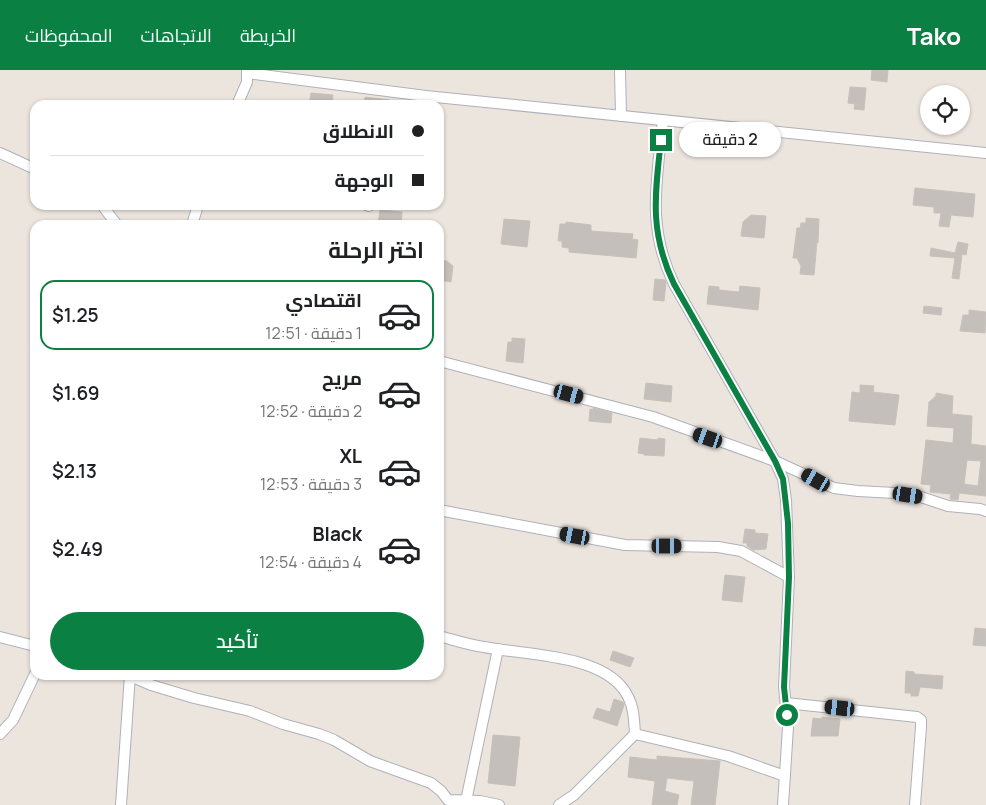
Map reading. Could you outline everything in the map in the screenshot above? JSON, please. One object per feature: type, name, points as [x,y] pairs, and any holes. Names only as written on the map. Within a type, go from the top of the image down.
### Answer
[{"type":"street","points":[[620,70],[621,116]]},
{"type":"street","points":[[239,100],[247,82],[247,72],[426,96],[986,153]]},
{"type":"street","points":[[664,120],[655,211],[658,236],[664,260],[674,284],[775,461],[783,479],[786,500],[789,577],[784,687],[788,727],[784,805]]},
{"type":"street","points":[[0,152],[30,167]]},
{"type":"street","points":[[106,210],[114,220]]},
{"type":"street","points":[[444,362],[653,417],[775,461],[834,488],[895,493],[921,497],[948,506],[986,511]]},
{"type":"street","points":[[444,511],[625,545],[718,546],[741,550],[789,577]]},
{"type":"street","points":[[0,637],[30,645]]},
{"type":"street","points":[[444,637],[480,647],[576,661],[595,667],[612,677],[624,690],[633,708],[636,734]]},
{"type":"street","points":[[466,801],[498,649]]},
{"type":"street","points":[[0,734],[13,720],[32,680]]},
{"type":"street","points":[[121,805],[130,680]]},
{"type":"street","points":[[144,680],[194,698],[250,711],[283,724],[334,740],[370,761],[431,783],[441,791],[449,802],[480,801],[499,805]]},
{"type":"street","points":[[786,703],[917,717],[921,720],[916,805]]},
{"type":"street","points":[[636,734],[728,756],[785,776]]},
{"type":"street","points":[[559,805],[574,795],[636,734]]},
{"type":"building","points":[[872,70],[888,70],[887,82],[871,80]]},
{"type":"building","points":[[850,87],[866,88],[864,110],[854,109],[855,104],[848,103]]},
{"type":"building","points":[[311,93],[333,95],[332,100],[310,100]]},
{"type":"building","points":[[365,97],[390,100],[365,100]]},
{"type":"building","points":[[915,188],[975,194],[973,217],[951,215],[949,227],[939,226],[941,213],[934,213],[934,207],[913,205]]},
{"type":"building","points":[[380,210],[402,212],[401,220],[379,220]]},
{"type":"building","points":[[751,215],[766,216],[764,238],[741,236],[743,222]]},
{"type":"building","points":[[806,218],[819,219],[814,275],[800,274],[801,266],[797,258],[793,258],[797,228],[800,228],[801,223],[806,223]]},
{"type":"building","points":[[504,219],[530,221],[527,247],[501,244]]},
{"type":"building","points":[[566,222],[591,225],[591,231],[633,234],[632,239],[638,240],[636,258],[569,252],[569,248],[562,247],[562,241],[558,241],[560,224],[566,224]]},
{"type":"building","points":[[958,242],[968,244],[966,255],[962,254],[959,279],[952,278],[955,258],[930,256],[931,248],[955,253]]},
{"type":"building","points":[[444,261],[453,266],[451,282],[444,281]]},
{"type":"building","points":[[655,279],[665,280],[664,301],[653,300]]},
{"type":"building","points":[[709,286],[719,287],[719,290],[739,292],[740,286],[760,288],[758,310],[707,304]]},
{"type":"building","points":[[924,306],[942,308],[941,315],[923,313]]},
{"type":"building","points":[[969,310],[986,312],[985,333],[960,331],[963,315],[969,315]]},
{"type":"building","points":[[512,338],[525,339],[523,363],[506,361],[508,342],[512,342]]},
{"type":"building","points":[[646,383],[672,386],[671,402],[644,399]]},
{"type":"building","points":[[860,385],[874,386],[873,392],[899,395],[895,425],[849,421],[852,392],[860,393]]},
{"type":"building","points":[[936,393],[953,396],[952,414],[972,416],[971,444],[986,446],[986,496],[959,493],[958,500],[950,499],[951,494],[930,492],[931,485],[921,484],[926,440],[953,443],[954,428],[927,426],[929,402],[936,396]],"holes":[[[967,460],[981,461],[978,486],[964,484]]]},
{"type":"building","points":[[593,408],[612,413],[611,423],[589,421],[590,409],[593,410]]},
{"type":"building","points":[[640,438],[665,439],[664,456],[638,453]]},
{"type":"building","points":[[745,529],[755,530],[755,533],[768,534],[766,549],[753,550],[747,546],[747,543],[743,543]]},
{"type":"building","points":[[725,575],[745,577],[742,602],[722,600]]},
{"type":"building","points":[[975,628],[986,629],[986,646],[973,645]]},
{"type":"building","points":[[613,651],[634,658],[630,667],[610,660]]},
{"type":"building","points":[[906,671],[914,672],[914,674],[943,676],[942,689],[920,687],[918,696],[911,696],[911,693],[905,693]]},
{"type":"building","points":[[614,699],[623,702],[624,705],[617,726],[593,718],[597,708],[610,712]]},
{"type":"building","points":[[822,717],[840,719],[838,736],[811,736],[813,718],[822,719]]},
{"type":"building","points":[[493,735],[520,737],[515,786],[488,783]]},
{"type":"building","points":[[657,756],[720,761],[715,805],[691,805],[694,781],[667,778],[665,791],[679,795],[677,805],[652,805],[655,781],[628,777],[630,757],[657,760]]},
{"type":"route","points":[[661,140],[655,211],[660,248],[664,260],[674,284],[775,461],[783,479],[788,523],[789,577],[784,687],[787,715]]}]
